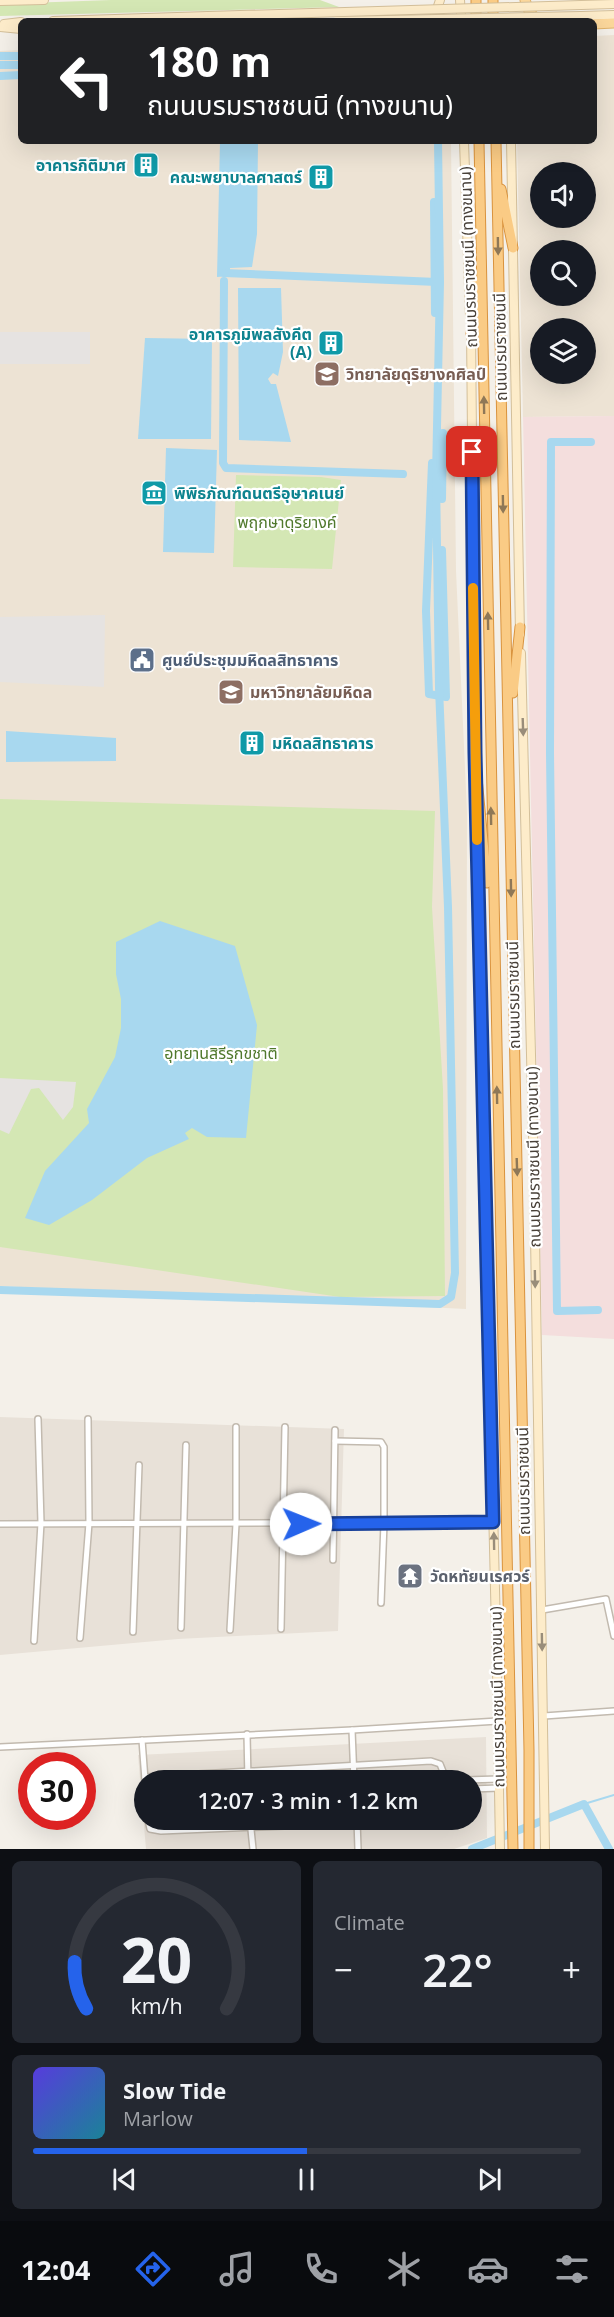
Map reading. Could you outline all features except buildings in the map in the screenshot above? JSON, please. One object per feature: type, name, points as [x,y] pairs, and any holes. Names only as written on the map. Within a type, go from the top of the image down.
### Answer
[{"type":"highway","points":[[476,0],[476,18]]},
{"type":"highway","points":[[493,0],[493,18]]},
{"type":"highway","name":"ถนนบรมราชชนนี","points":[[479,144],[513,1847]]},
{"type":"highway","name":"ถนนบรมราชชนนี","points":[[496,144],[529,1845]]},
{"type":"highway","points":[[497,166],[513,248]]},
{"type":"highway","points":[[471,334],[481,251]]},
{"type":"highway","points":[[509,774],[520,627]]},
{"type":"highway","points":[[475,757],[494,954]]},
{"type":"main road","points":[[0,1],[44,0]]},
{"type":"main road","points":[[434,18],[440,0]]},
{"type":"main road","points":[[460,0],[461,18]]},
{"type":"main road","points":[[508,0],[509,18]]},
{"type":"main road","points":[[525,0],[529,11],[535,18]]},
{"type":"main road","points":[[146,18],[614,4]]},
{"type":"main road","points":[[476,18],[614,15]]},
{"type":"main road","points":[[0,25],[18,23]]},
{"type":"main road","points":[[597,24],[614,23]]},
{"type":"main road","points":[[0,25],[18,28]]},
{"type":"main road","name":"ถนนบรมราชชนนี (ทางขนาน)","points":[[464,144],[471,334],[475,757],[500,1849]]},
{"type":"main road","name":"ถนนบรมราชชนนี (ทางขนาน)","points":[[511,144],[545,1849]]},
{"type":"street","points":[[34,1641],[41,1523],[38,1419]]},
{"type":"street","points":[[80,1638],[89,1523],[88,1419]]},
{"type":"street","points":[[230,1630],[236,1524],[236,1427]]},
{"type":"street","points":[[281,1629],[285,1524],[285,1428]]},
{"type":"street","points":[[333,1560],[335,1430]]},
{"type":"street","points":[[335,1442],[381,1442],[383,1444],[384,1523],[381,1603]]},
{"type":"street","points":[[181,1628],[186,1445]]},
{"type":"street","points":[[132,1632],[139,1465]]},
{"type":"street","points":[[0,1524],[493,1522]]},
{"type":"street","points":[[542,1610],[606,1599],[614,1636]]},
{"type":"street","points":[[544,1716],[614,1711]]},
{"type":"street","points":[[0,1747],[498,1721]]},
{"type":"street","points":[[352,1730],[354,1770]]},
{"type":"street","points":[[247,1734],[248,1770]]},
{"type":"street","points":[[142,1740],[144,1770]]},
{"type":"street","points":[[266,1770],[437,1761],[441,1770]]},
{"type":"street","points":[[482,1782],[499,1784]]},
{"type":"street","points":[[482,1787],[499,1784]]},
{"type":"street","points":[[152,1830],[177,1830]]},
{"type":"street","points":[[250,1830],[253,1849]]},
{"type":"street","points":[[357,1830],[358,1849]]},
{"type":"shaded area","points":[[614,35],[614,416],[523,417],[517,144],[597,144],[597,36]]},
{"type":"shaded area","name":"มหาวิทยาลัยมหิดล","points":[[18,50],[18,144],[451,144],[456,571],[467,812],[466,1309],[0,1286],[0,51]]},
{"type":"shaded area","points":[[0,332],[90,332],[90,364],[0,364]]},
{"type":"shaded area","points":[[614,416],[614,1339],[542,1335],[523,417]]},
{"type":"shaded area","points":[[105,615],[104,687],[0,682],[0,617]]},
{"type":"shaded area","points":[[0,1078],[76,1082],[73,1107],[63,1120],[39,1088],[31,1089],[9,1134],[0,1130]]},
{"type":"shaded area","points":[[0,1417],[344,1429],[338,1631],[178,1639],[0,1655]]},
{"type":"shaded area","points":[[486,1737],[487,1838],[454,1849],[146,1849],[144,1830],[482,1830],[482,1770],[139,1770],[138,1755]]},
{"type":"green space","points":[[111,0],[320,0],[339,7],[0,16],[0,4]]},
{"type":"green space","name":"พฤกษาดุริยางค์","points":[[236,475],[321,477],[341,480],[332,569],[233,567]]},
{"type":"green space","name":"อุทยานสิรีรุกขชาติ","points":[[0,799],[435,811],[432,907],[443,1089],[445,1296],[340,1297],[0,1247]]},
{"type":"water","points":[[220,144],[258,144],[257,234],[252,267],[230,268],[230,276],[217,277]]},
{"type":"water","points":[[238,288],[281,288],[283,352],[278,376],[273,373],[268,379],[271,384],[276,384],[291,442],[239,440]]},
{"type":"water","points":[[145,338],[212,339],[211,439],[138,439]]},
{"type":"water","points":[[166,448],[217,450],[214,553],[163,552]]},
{"type":"water","points":[[6,731],[116,738],[116,761],[6,762]]},
{"type":"water","points":[[160,921],[235,946],[257,1025],[246,1138],[207,1137],[192,1128],[185,1133],[189,1139],[147,1158],[92,1200],[49,1225],[25,1218],[45,1171],[89,1123],[87,1109],[115,1057],[121,1028],[121,999],[116,974],[116,942]]},
{"type":"waterway","points":[[0,56],[18,56]]},
{"type":"waterway","points":[[0,65],[18,65]]},
{"type":"waterway","points":[[0,76],[18,75]]},
{"type":"waterway","points":[[0,1290],[440,1304],[451,1297],[455,1273],[448,907],[439,688],[436,475],[440,282],[438,144]]},
{"type":"waterway","points":[[434,202],[435,313]]},
{"type":"waterway","points":[[224,273],[437,282]]},
{"type":"waterway","points":[[224,281],[223,463],[226,468],[403,474]]},
{"type":"waterway","points":[[442,499],[443,433]]},
{"type":"waterway","points":[[591,442],[551,442],[550,753],[557,1311],[598,1310]]},
{"type":"waterway","points":[[432,463],[426,611],[429,694],[446,697],[442,550]]},
{"type":"waterway","points":[[584,1804],[614,1795]]},
{"type":"waterway","points":[[472,1849],[584,1804],[609,1849]]},
{"type":"slow traffic","points":[[473,588],[477,840]]},
{"type":"place","name":"อาคารกิติมาศ","points":[[146,165]]},
{"type":"place","name":"คณะพยาบาลศาสตร์","points":[[321,177]]},
{"type":"place","name":"อาคารภูมิพลสังคีต (A)","points":[[331,343]]},
{"type":"place","name":"วิทยาลัยดุริยางคศิลป์","points":[[327,374]]},
{"type":"place","name":"พิพิธภัณฑ์ดนตรีอุษาคเนย์","points":[[154,493]]},
{"type":"place","name":"ศูนย์ประชุมมหิดลสิทธาคาร","points":[[142,660]]},
{"type":"place","name":"มหาวิทยาลัยมหิดล","points":[[231,692]]},
{"type":"place","name":"มหิดลสิทธาคาร","points":[[252,743]]},
{"type":"place","name":"วัดหทัยนเรศวร์","points":[[410,1576]]},
{"type":"route","points":[[301,1524],[493,1522],[475,753],[472,452]]}]
